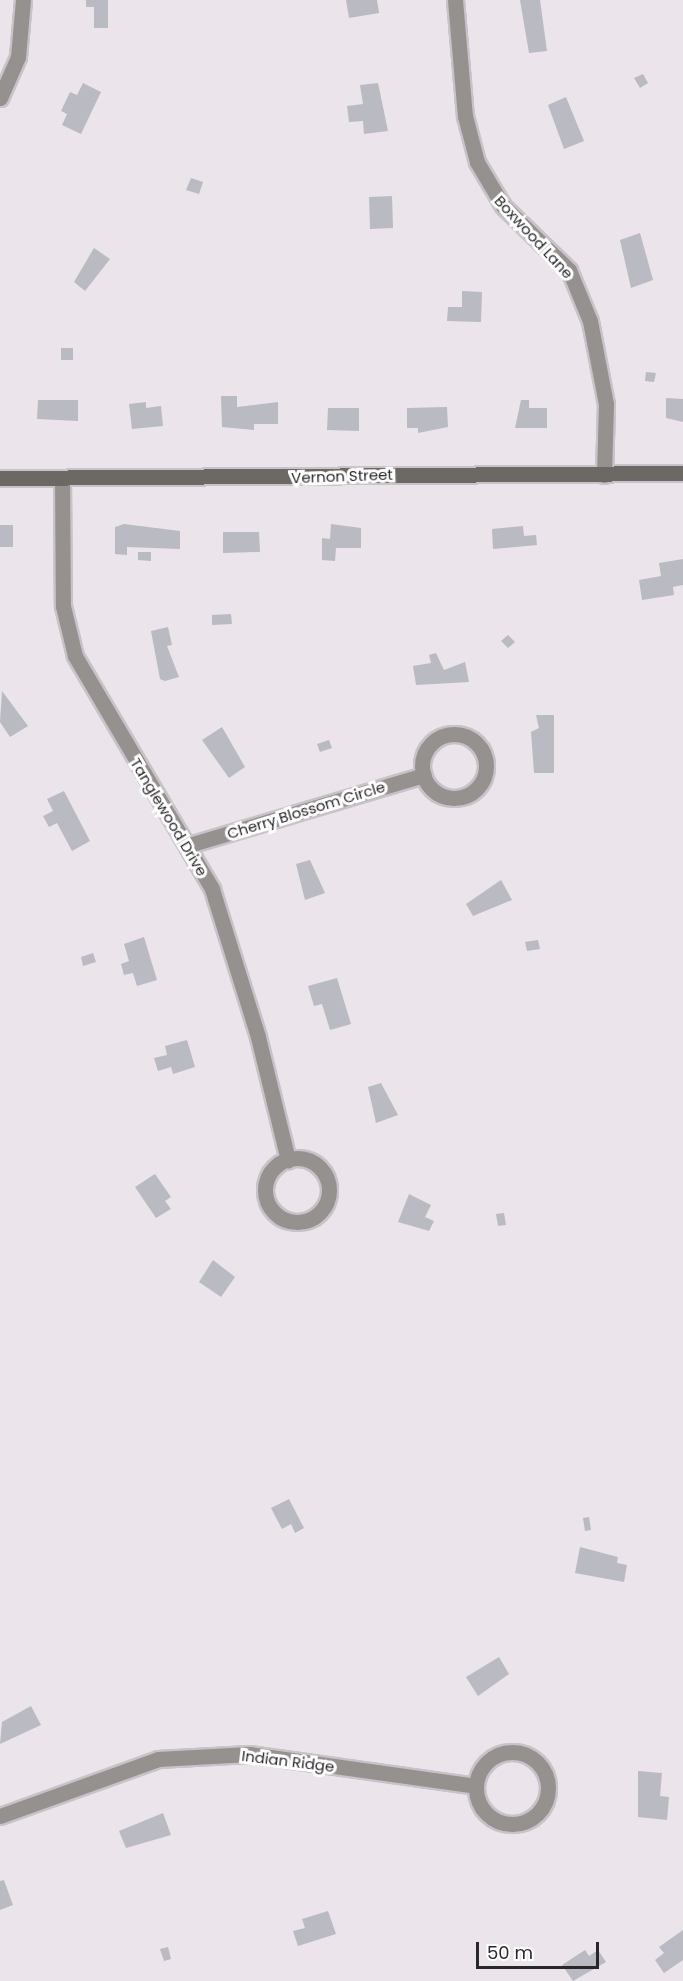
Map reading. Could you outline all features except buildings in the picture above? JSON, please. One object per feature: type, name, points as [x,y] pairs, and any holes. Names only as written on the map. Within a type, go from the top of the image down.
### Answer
[{"type":"main road","name":"Vernon Street","points":[[0,478],[683,473]]},
{"type":"street","points":[[0,98],[18,57],[23,0]]},
{"type":"street","name":"Boxwood Lane","points":[[455,0],[465,116],[477,162],[504,206],[569,270],[590,321],[607,411],[604,475]]},
{"type":"street","name":"Tanglewood Drive","points":[[62,478],[63,606],[75,656],[189,845],[220,912],[288,1160]]},
{"type":"street","points":[[466,737],[484,756],[484,778],[463,797],[436,793],[424,775],[424,758],[440,738],[466,737]]},
{"type":"street","name":"Cherry Blossom Circle","points":[[189,845],[424,775]]},
{"type":"street","points":[[288,1160],[309,1161],[327,1180],[324,1207],[308,1221],[285,1220],[268,1204],[270,1173],[288,1160]]},
{"type":"street","points":[[512,1753],[539,1764],[548,1785],[543,1807],[518,1824],[488,1815],[476,1786],[485,1764],[512,1753]]},
{"type":"street","name":"Indian Ridge","points":[[0,1816],[169,1758],[249,1754],[476,1786]]}]
